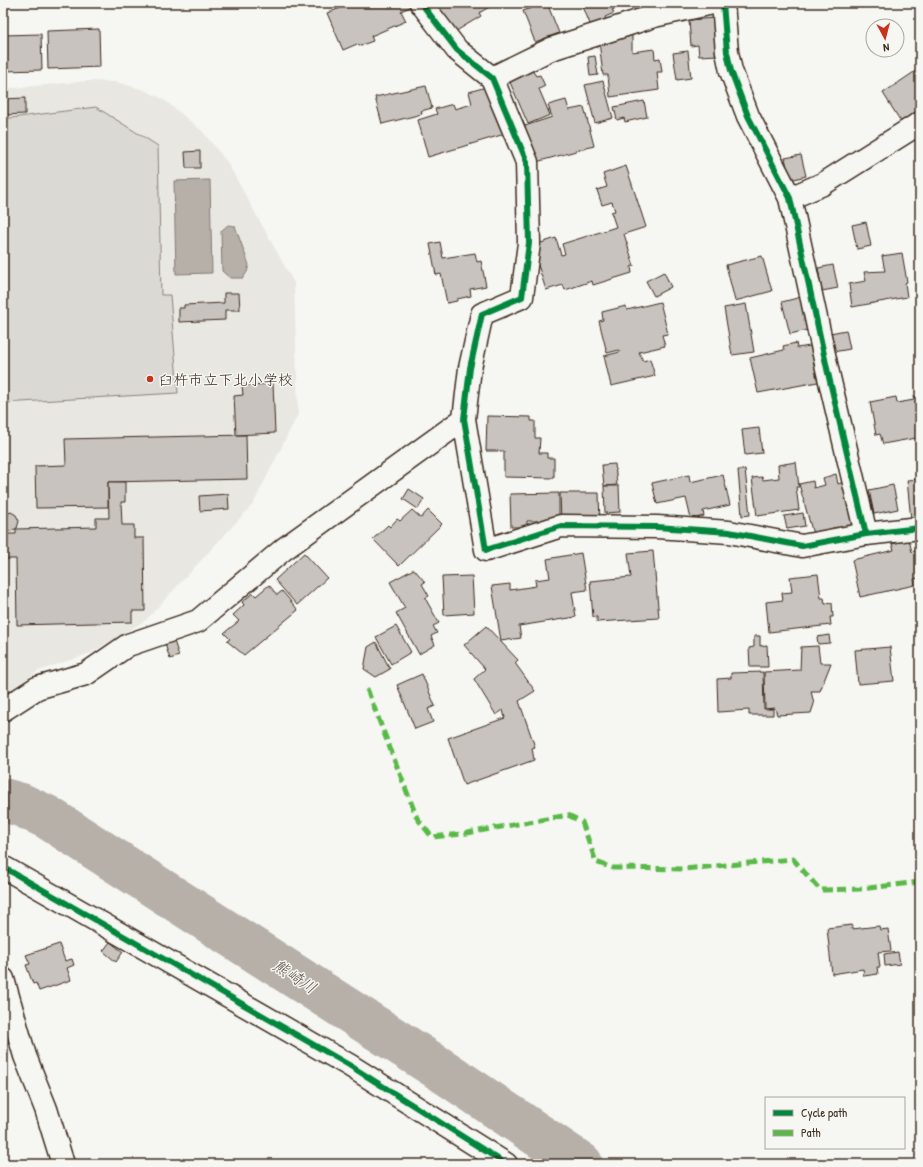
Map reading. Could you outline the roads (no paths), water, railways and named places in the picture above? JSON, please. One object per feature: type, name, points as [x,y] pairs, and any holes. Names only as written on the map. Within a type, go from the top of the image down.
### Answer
[{"type":"street","points":[[421,3],[457,50],[492,78],[527,162],[529,244],[522,297],[482,314],[470,368],[464,419],[486,550],[561,526],[657,527],[729,532],[802,546],[866,534],[920,528]]},
{"type":"street","points":[[492,78],[551,49],[654,16],[713,3]]},
{"type":"street","points":[[723,3],[727,52],[731,71],[748,116],[790,198],[828,373],[866,534]]},
{"type":"street","points":[[790,198],[823,184],[920,124]]},
{"type":"street","points":[[3,710],[37,688],[86,674],[128,645],[198,620],[284,550],[464,419]]},
{"type":"street","points":[[3,867],[349,1065],[506,1164]]},
{"type":"street","points":[[3,979],[25,1056],[46,1108],[63,1164]]},
{"type":"waterway","name":"熊崎川","points":[[3,800],[21,805],[47,817],[443,1071],[581,1164]]},
{"type":"place","name":"臼杵市立下北小学校","points":[[150,379]]}]
